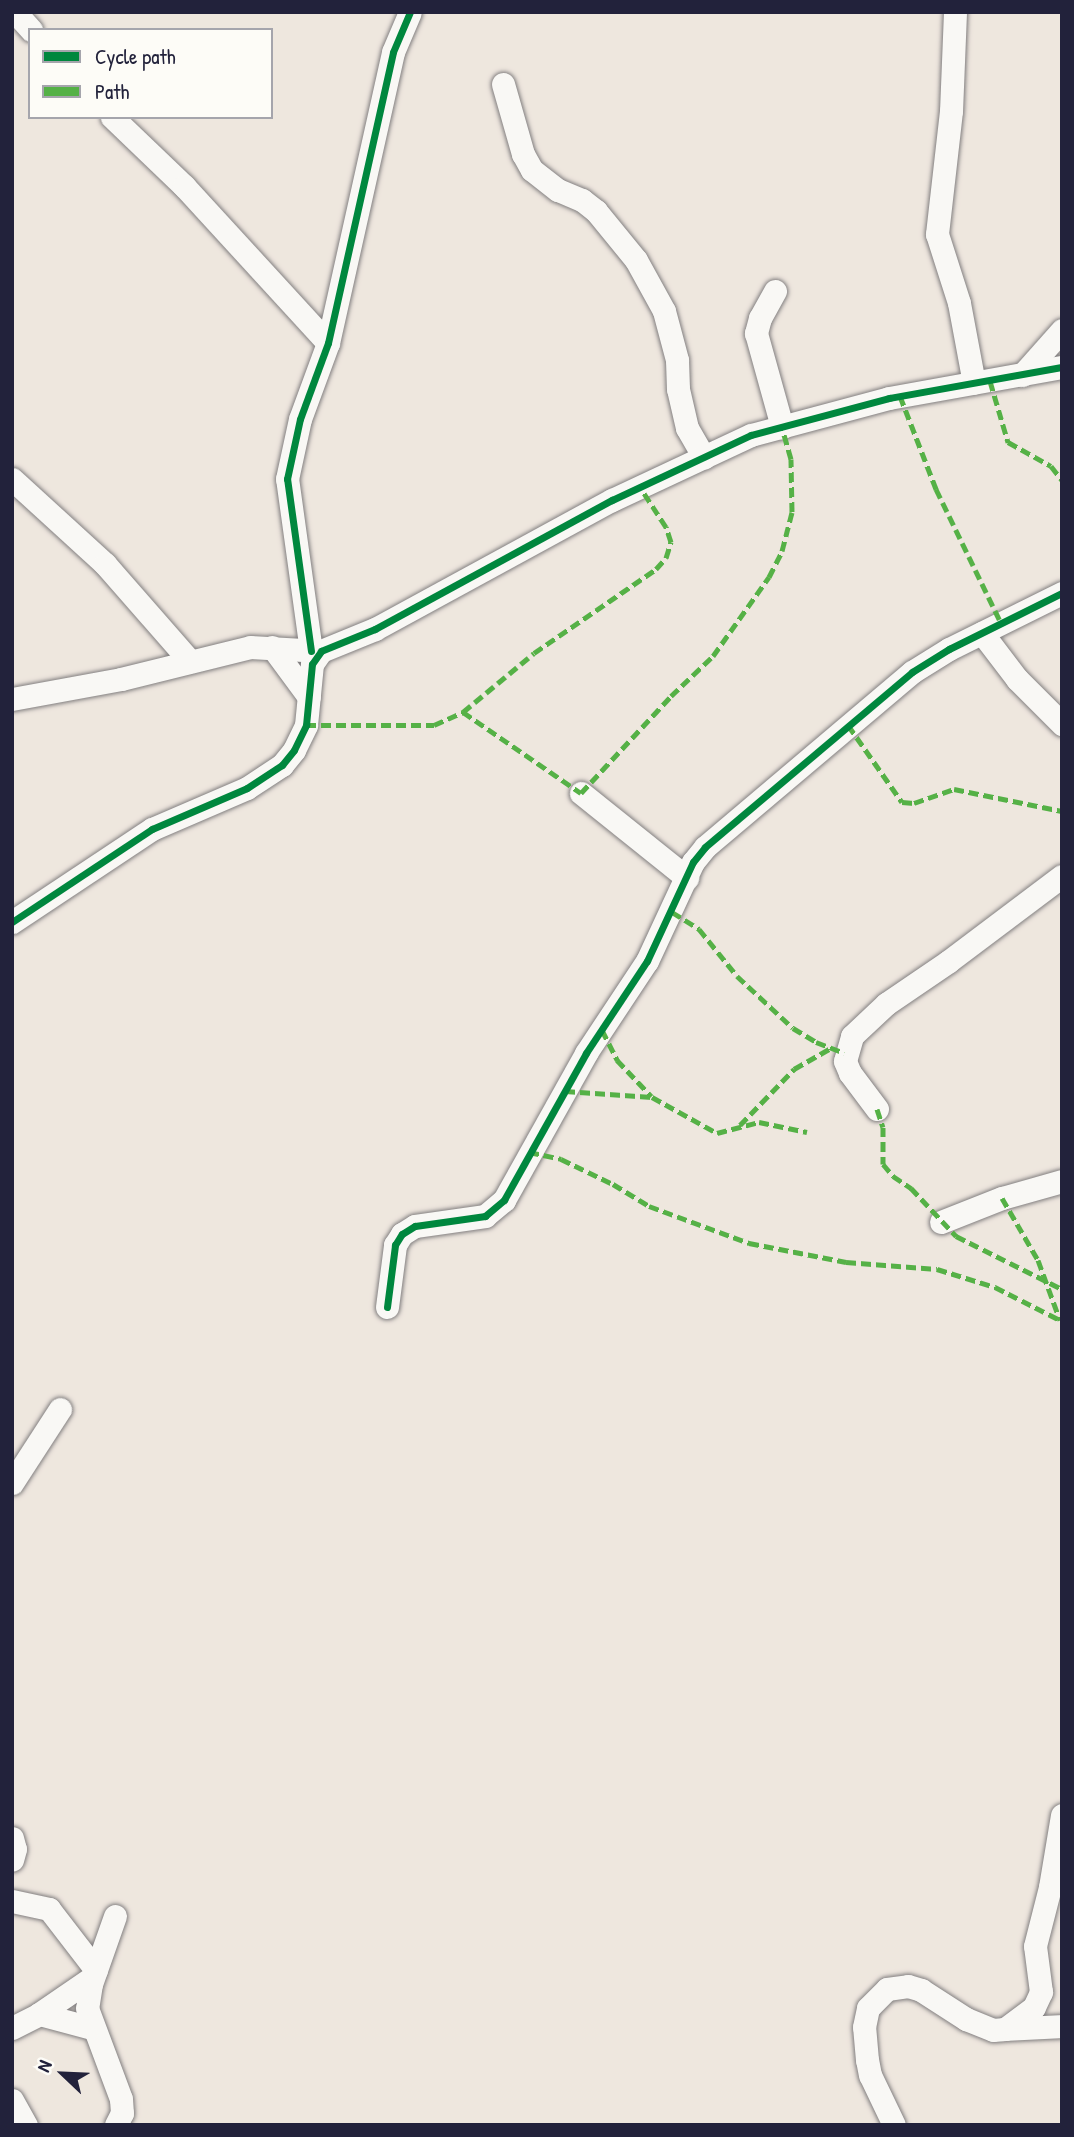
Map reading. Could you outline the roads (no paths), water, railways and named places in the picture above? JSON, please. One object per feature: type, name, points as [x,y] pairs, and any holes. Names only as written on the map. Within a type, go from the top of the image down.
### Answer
[{"type":"street","points":[[15,12],[29,28]]},
{"type":"street","points":[[12,922],[152,829],[247,788],[282,765],[294,750],[306,725],[312,664],[316,651],[287,479],[300,419],[328,342],[393,52],[410,12]]},
{"type":"street","points":[[955,12],[951,110],[937,234],[958,303],[974,383]]},
{"type":"street","points":[[503,84],[523,154],[532,170],[558,190],[582,200],[596,211],[636,260],[664,312],[677,360],[678,388],[687,428],[704,457]]},
{"type":"street","points":[[114,119],[184,186],[328,342]]},
{"type":"street","points":[[775,291],[760,318],[756,333],[782,426]]},
{"type":"street","points":[[1022,375],[1062,330]]},
{"type":"street","points":[[12,699],[121,679],[250,647],[316,651],[375,629],[612,500],[751,435],[889,398],[1062,367]]},
{"type":"street","points":[[12,479],[105,564],[190,661]]},
{"type":"street","points":[[387,1307],[395,1245],[402,1234],[415,1226],[485,1216],[503,1200],[586,1053],[647,961],[705,847],[912,673],[982,633],[1062,593]]},
{"type":"street","points":[[982,633],[1017,679],[1062,724]]},
{"type":"street","points":[[272,647],[309,697]]},
{"type":"street","points":[[581,793],[687,878]]},
{"type":"street","points":[[877,1109],[850,1073],[845,1061],[852,1036],[886,1003],[949,961],[1062,876]]},
{"type":"street","points":[[941,1222],[1002,1198],[1062,1181]]},
{"type":"street","points":[[12,1483],[60,1409]]},
{"type":"street","points":[[1005,2029],[1034,2007],[1039,1998],[1035,1946],[1050,1887],[1062,1815]]},
{"type":"street","points":[[12,1838],[15,1849],[12,1860]]},
{"type":"street","points":[[12,1901],[49,1909],[95,1973]]},
{"type":"street","points":[[115,1916],[95,1973],[87,2008],[92,2028],[121,2099],[122,2113],[116,2125]]},
{"type":"street","points":[[12,2028],[39,2014],[95,1973]]},
{"type":"street","points":[[894,2125],[870,2075],[867,2060],[866,2016],[876,1999],[887,1989],[908,1986],[921,1990],[979,2025],[993,2030],[1062,2026]]},
{"type":"street","points":[[39,2014],[92,2028]]},
{"type":"street","points":[[12,2100],[26,2125]]}]
